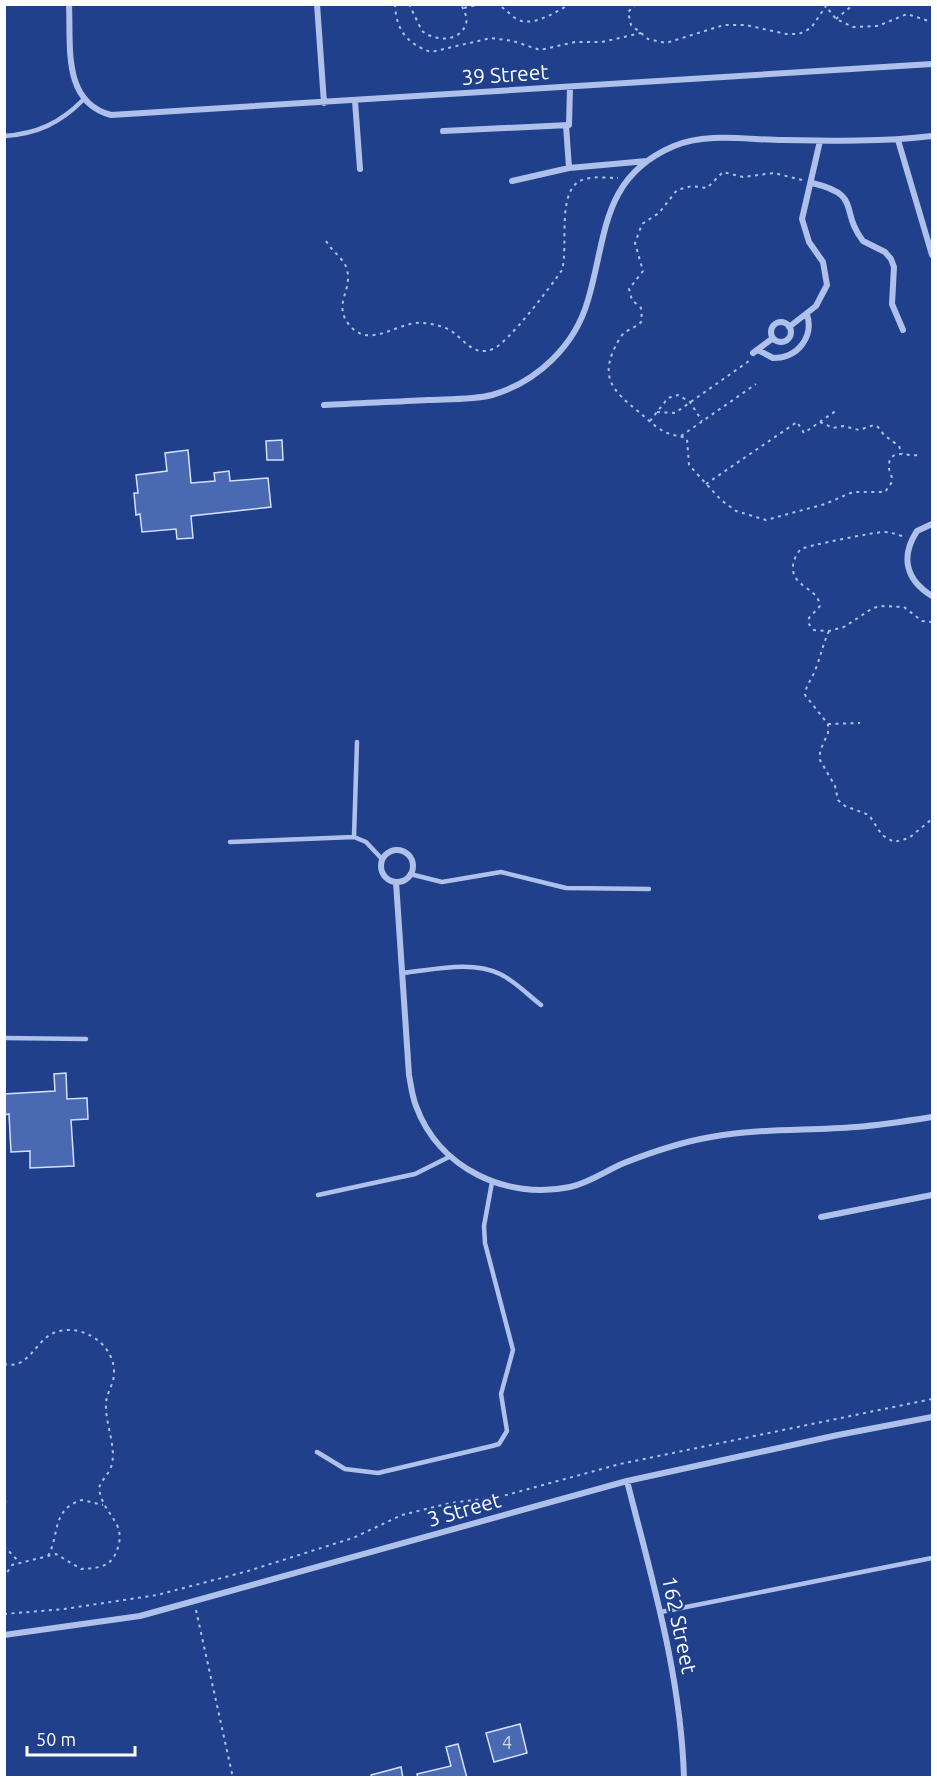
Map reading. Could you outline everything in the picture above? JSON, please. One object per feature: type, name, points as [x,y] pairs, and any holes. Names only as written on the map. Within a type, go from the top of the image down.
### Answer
[{"type":"street","points":[[69,4],[73,80],[83,100]]},
{"type":"street","points":[[317,4],[324,103]]},
{"type":"street","name":"39 Street","points":[[83,100],[91,107],[111,115],[933,64]]},
{"type":"street","points":[[443,131],[566,125],[570,123],[570,87]]},
{"type":"street","points":[[355,101],[360,169]]},
{"type":"street","points":[[566,125],[569,168]]},
{"type":"street","points":[[324,405],[491,395],[524,382],[552,361],[574,333],[588,301],[603,228],[613,201],[628,177],[647,161],[675,145],[703,139],[898,140],[933,136]]},
{"type":"street","points":[[898,140],[933,255]]},
{"type":"street","points":[[789,327],[816,306],[826,285],[823,262],[809,242],[802,219],[820,141]]},
{"type":"street","points":[[512,181],[569,168],[647,161]]},
{"type":"street","points":[[812,183],[831,187],[843,195],[863,241],[885,252],[891,259],[894,267],[892,304],[903,330]]},
{"type":"street","points":[[757,352],[780,358],[800,348],[809,332],[807,314]]},
{"type":"street","points":[[783,322],[789,327],[790,334],[786,340],[779,342],[773,338],[770,331],[775,323],[783,322]]},
{"type":"street","points":[[757,352],[773,338]]},
{"type":"street","points":[[933,524],[916,531],[907,551],[910,576],[918,586],[933,596]]},
{"type":"street","points":[[404,851],[413,864],[410,874],[396,882],[383,874],[382,859],[389,852],[404,851]]},
{"type":"street","points":[[396,882],[409,1075],[415,1105],[429,1133],[449,1157],[492,1182],[518,1189],[546,1191],[573,1187],[652,1153],[711,1137],[781,1129],[855,1128],[933,1117]]},
{"type":"street","points":[[821,1217],[933,1196]]},
{"type":"street","name":"3 Street","points":[[4,1635],[85,1626],[194,1603],[627,1481],[838,1435],[933,1417]]},
{"type":"street","name":"162 Street","points":[[627,1481],[661,1612],[678,1706],[684,1778]]},
{"type":"lane","points":[[4,136],[41,130],[57,122],[83,100]]},
{"type":"lane","points":[[354,837],[357,742]]},
{"type":"lane","points":[[230,842],[354,837],[366,842],[382,859]]},
{"type":"lane","points":[[410,874],[442,882],[501,872],[566,888],[649,889]]},
{"type":"lane","points":[[402,973],[475,967],[489,969],[514,983],[541,1005]]},
{"type":"lane","points":[[4,1038],[86,1039]]},
{"type":"lane","points":[[318,1195],[415,1174],[449,1157]]},
{"type":"lane","points":[[317,1452],[345,1469],[378,1473],[492,1446],[505,1438],[507,1431],[501,1394],[513,1350],[485,1243],[484,1226],[492,1182]]},
{"type":"lane","points":[[661,1612],[933,1558]]},
{"type":"path","points":[[395,4],[396,20],[406,38],[431,52],[491,38],[513,41],[540,50],[574,42],[602,42],[641,33]]},
{"type":"path","points":[[409,4],[422,31],[442,39],[455,36],[464,28],[467,18],[461,4]]},
{"type":"path","points":[[464,8],[481,4]]},
{"type":"path","points":[[495,4],[515,18],[530,22],[570,4]]},
{"type":"path","points":[[650,4],[662,4]]},
{"type":"path","points":[[836,19],[854,4]]},
{"type":"path","points":[[634,5],[628,12],[628,19],[648,39],[666,43],[724,26],[746,25],[786,34],[799,34],[816,24],[825,5],[836,19],[853,27],[862,28],[885,24],[907,14],[933,22]]},
{"type":"path","points":[[812,183],[774,173],[743,177],[723,172],[707,188],[692,186],[677,190],[659,213],[647,220],[638,230],[635,243],[643,271],[629,289],[632,300],[641,308],[642,321],[621,336],[609,373],[614,391],[664,432],[681,436],[689,442],[687,456],[689,465],[730,508],[772,520],[833,502],[853,492],[885,492],[892,482],[889,461],[892,456],[918,455]]},
{"type":"path","points":[[326,241],[347,267],[348,279],[342,307],[345,319],[359,333],[373,336],[409,323],[433,324],[448,329],[467,346],[485,351],[501,344],[562,270],[566,257],[566,202],[575,184],[584,179],[628,177]]},
{"type":"path","points":[[657,412],[675,413],[757,352]]},
{"type":"path","points":[[681,436],[756,384]]},
{"type":"path","points":[[650,421],[673,395],[683,396],[690,402],[702,422]]},
{"type":"path","points":[[706,484],[797,422],[804,433],[837,410]]},
{"type":"path","points":[[820,422],[833,428],[843,426],[859,430],[874,425],[899,446],[902,454]]},
{"type":"path","points":[[911,540],[891,532],[881,532],[835,543],[812,545],[801,549],[794,559],[793,571],[798,582],[816,595],[820,606],[809,618],[808,623],[814,630],[829,631],[850,624],[866,612],[881,606],[904,607],[922,621],[933,622]]},
{"type":"path","points":[[829,631],[819,651],[818,666],[805,686],[805,695],[828,724],[828,733],[820,751],[820,760],[835,786],[838,800],[845,806],[869,814],[882,835],[894,842],[909,838],[933,819]]},
{"type":"path","points":[[828,724],[861,723]]},
{"type":"path","points":[[4,1364],[12,1366],[23,1362],[45,1338],[62,1330],[89,1334],[104,1346],[114,1370],[106,1405],[112,1458],[110,1469],[99,1488],[103,1505],[119,1532],[120,1539],[112,1561],[81,1569],[60,1555],[48,1556],[12,1565],[4,1576]]},
{"type":"path","points":[[4,1614],[110,1603],[180,1590],[364,1535],[402,1515],[450,1503],[499,1497],[620,1464],[933,1399]]},
{"type":"path","points":[[48,1556],[55,1544],[55,1525],[66,1510],[82,1500],[103,1505]]},
{"type":"path","points":[[4,1546],[20,1563]]},
{"type":"path","points":[[194,1603],[233,1778]]},
{"type":"building","points":[[282,440],[283,460],[267,460],[266,441]]},
{"type":"building","points":[[188,450],[191,483],[215,481],[214,473],[229,471],[230,481],[268,478],[271,507],[191,516],[193,538],[177,539],[176,529],[142,532],[140,514],[136,515],[134,493],[138,493],[136,475],[167,471],[165,453]]},
{"type":"building","points":[[66,1073],[67,1099],[87,1098],[88,1119],[71,1120],[74,1166],[30,1168],[30,1151],[11,1152],[9,1114],[4,1115],[4,1094],[55,1091],[54,1074]]},
{"type":"building","points":[[520,1724],[527,1753],[494,1762],[486,1733]]},
{"type":"building","points":[[458,1744],[467,1778],[418,1778],[417,1774],[451,1766],[446,1747]]},
{"type":"building","points":[[401,1767],[403,1778],[372,1778],[371,1775]]}]
